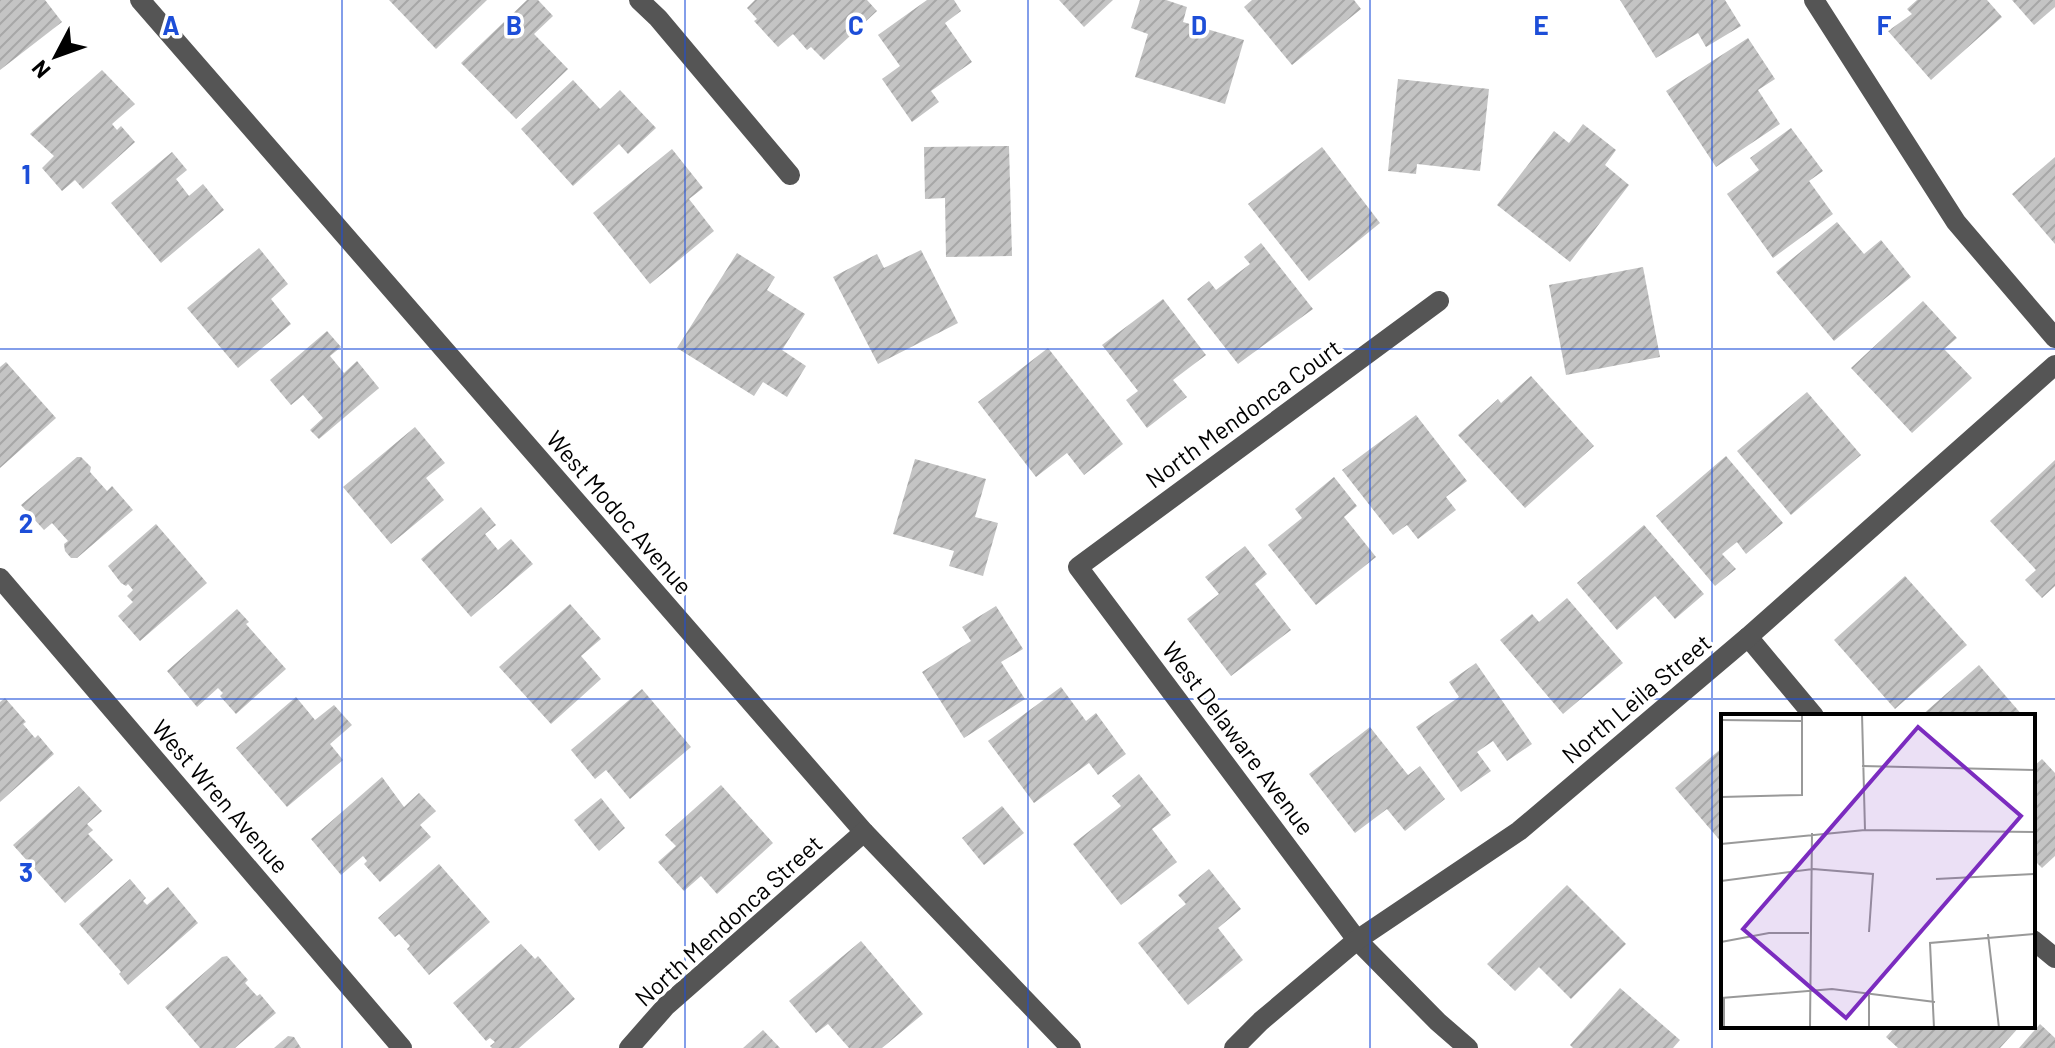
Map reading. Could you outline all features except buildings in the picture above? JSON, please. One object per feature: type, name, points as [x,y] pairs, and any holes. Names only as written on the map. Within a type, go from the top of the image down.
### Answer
[{"type":"street","name":"West Modoc Avenue","points":[[140,0],[864,832],[1071,1048]]},
{"type":"street","points":[[639,0],[658,18],[790,175]]},
{"type":"street","points":[[1814,0],[1956,222],[2055,338]]},
{"type":"street","name":"North Mendonca Court","points":[[1078,567],[1439,301]]},
{"type":"street","name":"North Leila Street","points":[[1234,1048],[1261,1021],[1357,940],[1519,831],[1748,637],[2055,365]]},
{"type":"street","name":"West Delaware Avenue","points":[[1078,567],[1357,940],[1468,1048]]},
{"type":"street","name":"West Wren Avenue","points":[[0,578],[402,1048]]},
{"type":"street","points":[[1748,637],[1812,714]]},
{"type":"street","name":"North Mendonca Street","points":[[629,1048],[666,1006],[864,832]]},
{"type":"street","points":[[2035,942],[2055,958]]}]
